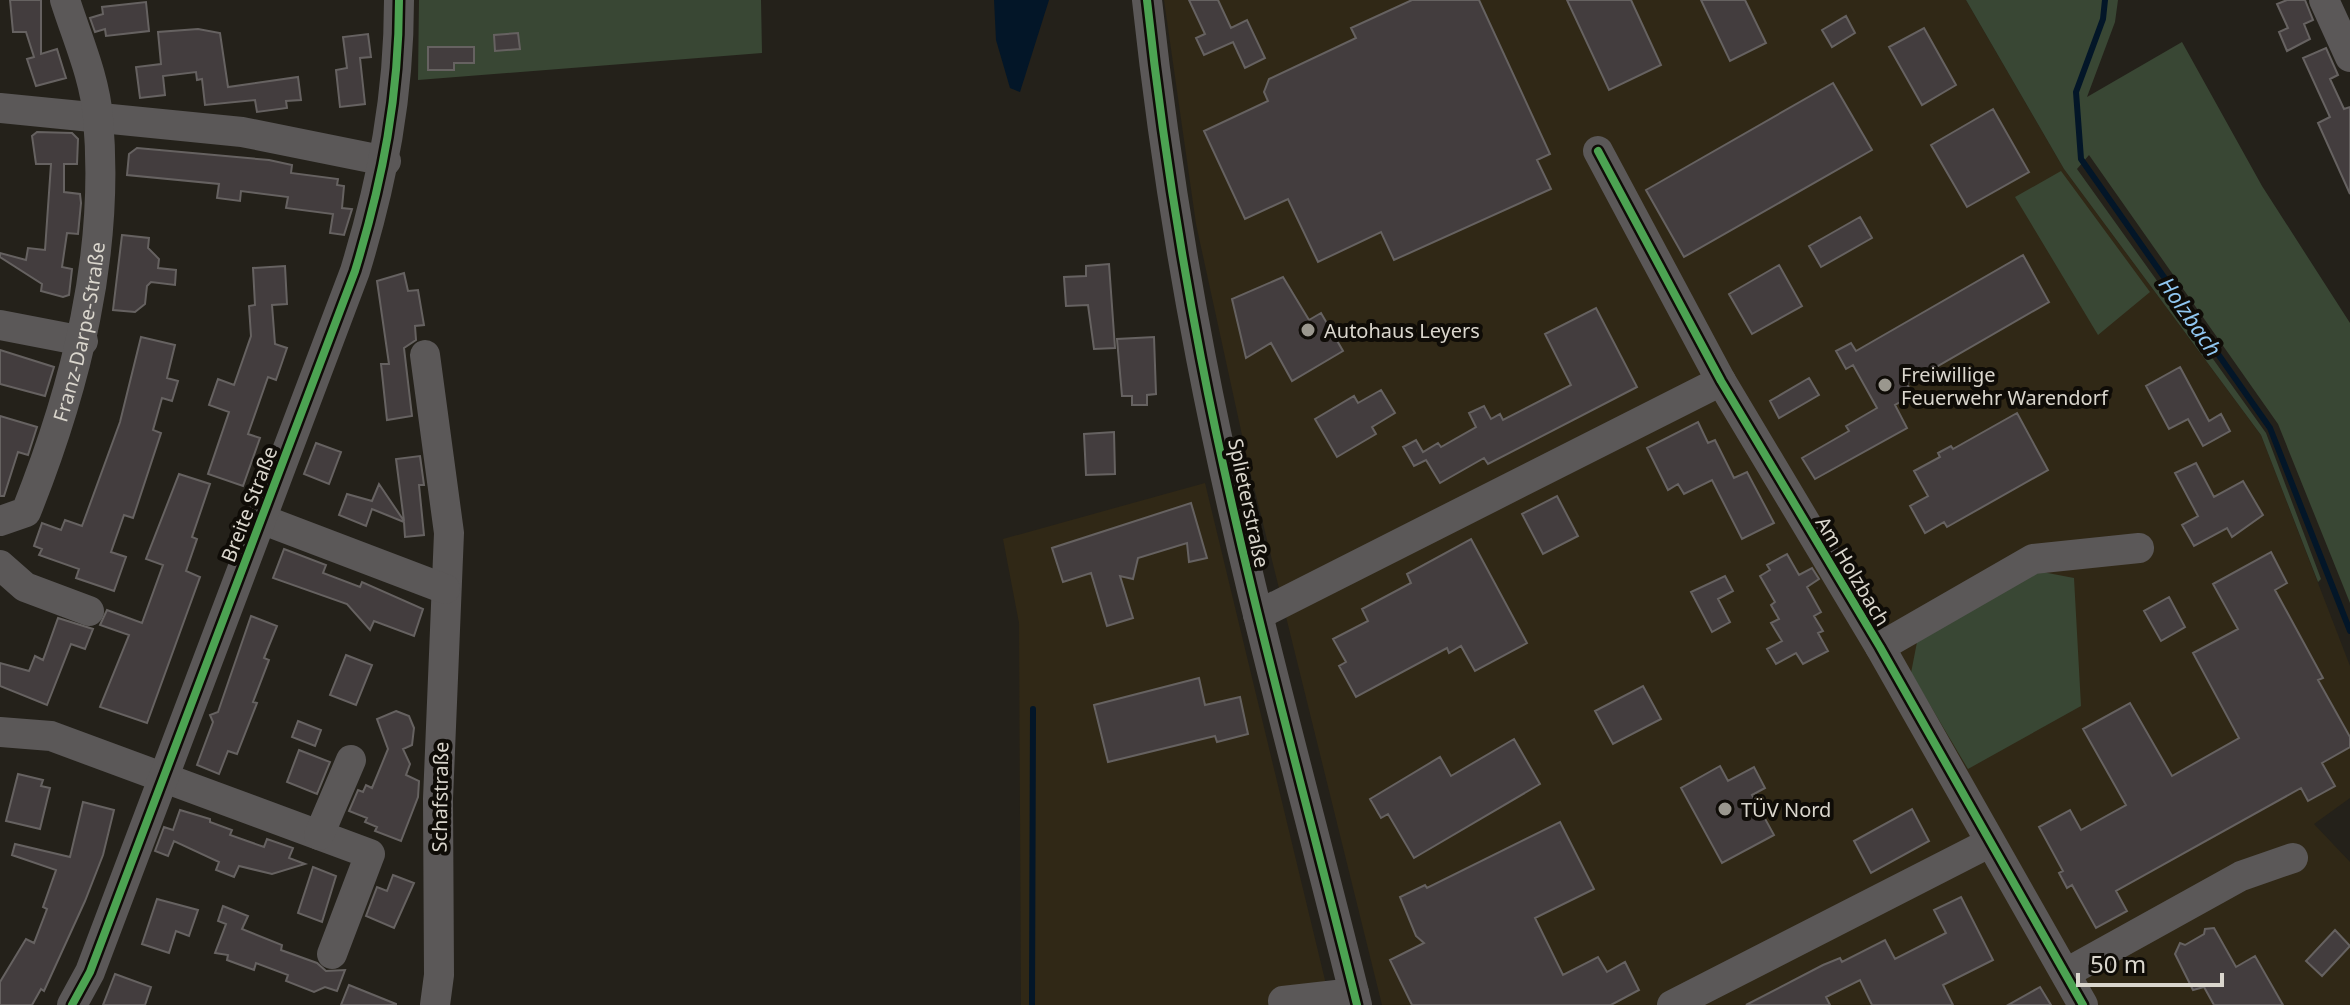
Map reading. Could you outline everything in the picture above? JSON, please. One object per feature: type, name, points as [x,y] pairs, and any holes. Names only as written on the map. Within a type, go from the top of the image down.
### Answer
[{"type":"street","name":"Franz-Darpe-Straße","points":[[0,521],[26,512],[83,341],[101,213],[98,117],[93,88],[65,0]]},
{"type":"street","name":"Breite Straße","points":[[72,1005],[90,972],[355,271],[386,161],[399,48],[399,0]]},
{"type":"street","name":"Splieterstraße","points":[[1147,0],[1163,141],[1202,360],[1258,615],[1355,999]]},
{"type":"street","points":[[2324,0],[2350,57]]},
{"type":"street","points":[[0,108],[242,132],[386,161]]},
{"type":"street","name":"Am Holzbach","points":[[1598,151],[1721,381],[1880,647],[2083,1005]]},
{"type":"street","points":[[0,325],[83,341]]},
{"type":"street","name":"Schafstraße","points":[[425,355],[449,533],[435,1005]]},
{"type":"street","points":[[1258,615],[1721,381]]},
{"type":"street","points":[[261,519],[445,589]]},
{"type":"street","name":"Am Holzbach","points":[[1880,647],[2033,559],[2139,548]]},
{"type":"street","points":[[0,565],[25,587],[89,611]]},
{"type":"street","points":[[0,732],[51,736],[370,854],[332,954]]},
{"type":"street","points":[[319,835],[351,760]]},
{"type":"street","points":[[1672,1005],[1989,843]]},
{"type":"street","points":[[2066,973],[2241,876],[2293,858]]},
{"type":"street","points":[[1298,1001],[1355,999]]},
{"type":"shaded area","points":[[1164,0],[1966,0],[2064,169],[2261,435],[2350,666],[2350,798],[2314,824],[2350,862],[2350,1005],[1382,1005],[1249,467],[1196,224]]},
{"type":"shaded area","points":[[1205,483],[1331,1005],[1021,1005],[1019,623],[1003,539]]},
{"type":"green space","points":[[419,0],[761,0],[762,53],[418,80]]},
{"type":"green space","points":[[1966,0],[2118,0],[2115,22],[2087,97],[2182,42],[2262,186],[2350,323],[2350,603],[2278,424],[2089,155],[2077,169],[2266,433],[2321,579],[2318,582],[2261,435],[2064,169]]},
{"type":"green space","points":[[2061,171],[2150,292],[2098,335],[2015,197]]},
{"type":"green space","points":[[2032,570],[2074,578],[2081,706],[1968,769],[1911,673],[1918,637]]},
{"type":"water","points":[[994,0],[1049,0],[1020,92],[1010,88],[996,40]]},
{"type":"building","points":[[10,0],[41,0],[41,54],[57,49],[66,78],[36,86],[27,59],[34,57],[26,32],[13,32]]},
{"type":"building","points":[[1189,0],[1218,0],[1231,28],[1247,20],[1265,58],[1245,68],[1233,42],[1204,55],[1196,38],[1205,34]]},
{"type":"building","points":[[1412,0],[1479,0],[1550,154],[1537,160],[1551,189],[1394,260],[1381,232],[1318,262],[1288,199],[1245,219],[1204,131],[1268,101],[1264,92],[1269,79],[1356,38],[1351,28]]},
{"type":"building","points":[[1567,0],[1631,0],[1661,65],[1609,90]]},
{"type":"building","points":[[1701,0],[1745,0],[1766,43],[1730,61]]},
{"type":"building","points":[[2287,0],[2305,0],[2313,20],[2304,24],[2310,39],[2287,51],[2279,32],[2288,28],[2277,4]]},
{"type":"building","points":[[146,2],[149,31],[106,36],[105,29],[95,32],[90,18],[103,14],[102,7]]},
{"type":"building","points":[[1846,16],[1855,33],[1832,47],[1822,30]]},
{"type":"building","points":[[1924,28],[1956,85],[1922,105],[1889,47]]},
{"type":"building","points":[[198,29],[220,33],[228,87],[298,77],[301,100],[286,101],[287,108],[257,112],[255,100],[205,105],[202,79],[197,80],[196,72],[163,76],[165,95],[140,98],[136,67],[161,64],[158,32]]},
{"type":"building","points":[[518,33],[520,49],[495,51],[494,35]]},
{"type":"building","points":[[368,34],[371,57],[360,58],[365,104],[340,107],[336,70],[347,68],[343,37]]},
{"type":"building","points":[[428,47],[474,47],[474,63],[454,63],[454,70],[428,70]]},
{"type":"building","points":[[2326,48],[2338,75],[2330,79],[2344,109],[2350,107],[2350,194],[2318,123],[2330,117],[2303,58]]},
{"type":"building","points":[[1833,83],[1872,150],[1684,257],[1646,190]]},
{"type":"building","points":[[1993,109],[2029,172],[1967,207],[1931,145]]},
{"type":"building","points":[[37,132],[72,133],[78,139],[77,164],[64,164],[64,192],[80,194],[81,203],[78,234],[67,233],[62,267],[72,269],[69,295],[63,297],[41,291],[42,284],[0,257],[0,253],[26,260],[28,248],[45,250],[51,164],[36,164],[32,136]]},
{"type":"building","points":[[137,148],[269,160],[292,165],[291,173],[338,179],[337,185],[344,186],[342,208],[352,209],[344,235],[330,233],[333,214],[286,208],[288,197],[241,191],[240,201],[217,198],[219,184],[127,175],[129,154]]},
{"type":"building","points":[[1860,217],[1872,238],[1821,267],[1809,246]]},
{"type":"building","points":[[122,235],[149,238],[148,248],[159,259],[158,268],[176,270],[175,285],[151,282],[147,286],[145,304],[135,312],[113,310]]},
{"type":"building","points":[[2023,255],[2049,302],[1907,384],[1913,395],[1895,405],[1907,428],[1815,479],[1802,458],[1849,431],[1846,426],[1877,408],[1853,365],[1846,369],[1836,351],[1851,343],[1856,351]]},
{"type":"building","points":[[1109,264],[1115,348],[1094,349],[1088,305],[1066,306],[1064,277],[1086,276],[1086,266]]},
{"type":"building","points":[[1779,265],[1802,306],[1752,334],[1729,294]]},
{"type":"building","points":[[285,266],[287,304],[272,305],[275,344],[287,348],[276,380],[268,377],[248,434],[260,438],[243,486],[208,474],[229,412],[209,405],[218,379],[234,385],[251,336],[249,306],[255,305],[253,268]]},
{"type":"building","points":[[404,273],[408,291],[418,290],[424,325],[415,326],[416,340],[404,348],[412,416],[387,420],[381,364],[389,364],[377,281]]},
{"type":"building","points":[[1283,277],[1309,320],[1321,313],[1343,351],[1292,381],[1271,343],[1246,358],[1232,299]]},
{"type":"building","points":[[1596,308],[1637,387],[1488,464],[1484,458],[1440,483],[1426,460],[1414,466],[1403,447],[1416,440],[1423,452],[1438,443],[1441,447],[1476,427],[1469,413],[1484,406],[1491,419],[1500,414],[1503,420],[1571,385],[1545,334]]},
{"type":"building","points":[[141,337],[175,345],[167,378],[178,381],[172,401],[162,398],[153,430],[161,433],[133,518],[124,515],[111,552],[126,557],[114,591],[76,578],[79,569],[39,555],[42,549],[34,546],[42,523],[61,530],[65,520],[82,526],[120,422]]},
{"type":"building","points":[[1154,337],[1156,394],[1147,395],[1147,405],[1132,405],[1132,396],[1122,396],[1117,339]]},
{"type":"building","points":[[0,350],[54,367],[45,396],[0,384]]},
{"type":"building","points":[[2180,367],[2209,421],[2221,414],[2230,431],[2203,446],[2188,419],[2169,429],[2146,386]]},
{"type":"building","points":[[1809,378],[1819,395],[1779,418],[1770,401]]},
{"type":"building","points":[[1381,390],[1395,413],[1372,427],[1376,434],[1337,457],[1315,419],[1354,396],[1358,403]]},
{"type":"building","points":[[2017,413],[2048,470],[1947,527],[1944,522],[1925,533],[1910,506],[1928,496],[1914,471],[1940,457],[1938,453],[1951,446],[1953,449]]},
{"type":"building","points":[[0,416],[37,427],[28,455],[18,452],[4,496],[0,496]]},
{"type":"building","points":[[1698,422],[1708,443],[1715,440],[1734,478],[1747,472],[1774,523],[1742,539],[1712,480],[1684,494],[1678,484],[1668,490],[1647,448]]},
{"type":"building","points":[[1114,432],[1115,474],[1086,475],[1084,434]]},
{"type":"building","points":[[316,443],[341,452],[329,484],[304,474]]},
{"type":"building","points":[[420,456],[424,485],[419,485],[424,535],[405,537],[404,522],[372,509],[366,526],[339,515],[347,494],[372,501],[379,484],[404,521],[396,459]]},
{"type":"building","points":[[2196,463],[2214,497],[2243,481],[2263,515],[2232,537],[2227,528],[2194,546],[2182,525],[2198,516],[2175,473]]},
{"type":"building","points":[[179,474],[210,484],[192,537],[197,539],[186,571],[200,577],[147,723],[100,707],[129,635],[100,625],[107,610],[142,623],[163,565],[146,559]]},
{"type":"building","points":[[1557,496],[1578,536],[1543,554],[1522,514]]},
{"type":"building","points":[[1191,503],[1207,558],[1189,562],[1187,543],[1138,558],[1133,579],[1120,576],[1133,618],[1107,626],[1091,573],[1063,582],[1052,548]]},
{"type":"building","points":[[1471,539],[1527,643],[1475,671],[1461,646],[1449,653],[1447,648],[1356,697],[1339,666],[1346,662],[1333,639],[1368,621],[1362,609],[1411,583],[1407,574]]},
{"type":"building","points":[[284,549],[326,565],[323,573],[360,587],[362,582],[423,609],[414,636],[374,621],[370,630],[347,604],[273,578]]},
{"type":"building","points":[[2271,552],[2287,583],[2275,590],[2323,678],[2318,680],[2350,737],[2350,747],[2322,763],[2335,786],[2308,801],[2301,788],[2116,891],[2127,911],[2096,928],[2072,885],[2067,888],[2059,873],[2063,871],[2039,827],[2070,810],[2081,830],[2126,805],[2083,729],[2130,703],[2172,776],[2239,738],[2193,653],[2238,629],[2213,584]]},
{"type":"building","points":[[1787,554],[1799,575],[1812,568],[1819,579],[1807,587],[1821,612],[1814,616],[1823,631],[1818,633],[1828,651],[1803,664],[1796,653],[1776,664],[1767,649],[1782,641],[1771,623],[1779,619],[1771,605],[1775,602],[1760,576],[1770,570],[1767,565]]},
{"type":"building","points":[[1725,576],[1733,591],[1718,599],[1730,622],[1712,632],[1691,592]]},
{"type":"building","points":[[2169,597],[2185,627],[2161,641],[2144,611]]},
{"type":"building","points":[[251,616],[277,626],[264,658],[269,660],[253,702],[257,703],[237,754],[228,751],[219,774],[197,765],[213,722],[210,715],[218,712]]},
{"type":"building","points":[[58,618],[93,629],[85,649],[71,644],[47,705],[0,686],[0,663],[29,671],[35,656],[43,660]]},
{"type":"building","points":[[346,655],[372,665],[356,705],[330,695]]},
{"type":"building","points":[[1199,678],[1205,705],[1240,697],[1248,734],[1217,742],[1215,736],[1108,762],[1094,705]]},
{"type":"building","points":[[1643,686],[1661,719],[1613,744],[1595,711]]},
{"type":"building","points":[[396,711],[409,716],[414,728],[412,745],[403,749],[410,764],[406,775],[419,781],[418,797],[401,841],[375,831],[377,827],[365,822],[367,818],[349,811],[358,790],[363,792],[366,785],[372,788],[388,749],[377,719]]},
{"type":"building","points":[[298,721],[321,730],[315,746],[292,737]]},
{"type":"building","points":[[1514,739],[1540,784],[1414,858],[1388,814],[1381,818],[1370,799],[1440,757],[1451,776]]},
{"type":"building","points":[[299,750],[330,762],[317,794],[287,782]]},
{"type":"building","name":"TÜV Nord","points":[[1720,766],[1728,781],[1754,767],[1765,788],[1752,795],[1774,835],[1722,863],[1681,788]]},
{"type":"building","points":[[18,774],[43,780],[41,786],[50,788],[40,829],[6,821]]},
{"type":"building","points":[[83,802],[114,810],[103,855],[85,901],[44,991],[41,989],[32,1005],[0,1005],[0,982],[26,939],[34,943],[47,909],[43,907],[56,870],[12,855],[15,844],[70,857]]},
{"type":"building","points":[[1912,809],[1929,841],[1871,873],[1854,841]]},
{"type":"building","points":[[180,810],[210,819],[210,822],[232,830],[230,835],[264,847],[267,839],[293,848],[289,858],[305,864],[272,874],[239,866],[234,877],[216,870],[219,862],[174,841],[168,856],[155,851],[164,827],[173,830]]},
{"type":"building","points":[[1560,822],[1594,889],[1535,918],[1563,975],[1598,957],[1607,972],[1625,962],[1639,990],[1611,1005],[1412,1005],[1390,960],[1424,943],[1416,936],[1400,897],[1425,885],[1427,888]]},
{"type":"building","points":[[313,867],[336,876],[322,922],[298,913]]},
{"type":"building","points":[[393,875],[414,883],[394,928],[366,916],[377,887],[387,891]]},
{"type":"building","points":[[1961,897],[1993,960],[1943,985],[1953,1005],[1872,1005],[1860,980],[1826,997],[1830,1005],[1746,1005],[1823,965],[1840,958],[1842,962],[1885,940],[1895,959],[1946,933],[1934,910]]},
{"type":"building","points":[[157,899],[198,910],[189,936],[176,931],[169,953],[142,944]]},
{"type":"building","points":[[223,906],[248,916],[242,929],[282,945],[281,950],[317,963],[326,971],[345,970],[337,991],[325,987],[314,992],[286,981],[288,975],[256,963],[254,970],[227,960],[228,955],[215,953],[226,924],[218,921]]},
{"type":"building","points":[[2214,928],[2236,967],[2255,956],[2283,1005],[2214,1005],[2204,987],[2193,990],[2175,954],[2180,943],[2185,945],[2204,934],[2205,929]]},
{"type":"building","points":[[2335,930],[2350,946],[2322,976],[2306,961]]},
{"type":"building","points":[[115,974],[151,987],[145,1005],[103,1005]]},
{"type":"building","points":[[349,985],[396,1004],[396,1005],[341,1005]]},
{"type":"building","points":[[2040,987],[2051,1005],[2008,1005]]},
{"type":"waterway","name":"Holzbach","points":[[2105,0],[2103,19],[2076,92],[2081,159],[2270,428],[2350,631]]},
{"type":"waterway","points":[[1032,1005],[1033,709]]},
{"type":"cycle path","points":[[72,1005],[90,972],[355,271],[388,137],[396,70],[399,0]]},
{"type":"cycle path","points":[[1147,0],[1177,224],[1218,440],[1255,602],[1357,1005]]},
{"type":"cycle path","points":[[1598,151],[1721,381],[1880,647],[2083,1005]]},
{"type":"place","name":"Autohaus Leyers","points":[[1308,330]]},
{"type":"place","name":"Freiwillige Feuerwehr Warendorf","points":[[1885,385]]},
{"type":"place","name":"TÜV Nord","points":[[1725,809]]}]
